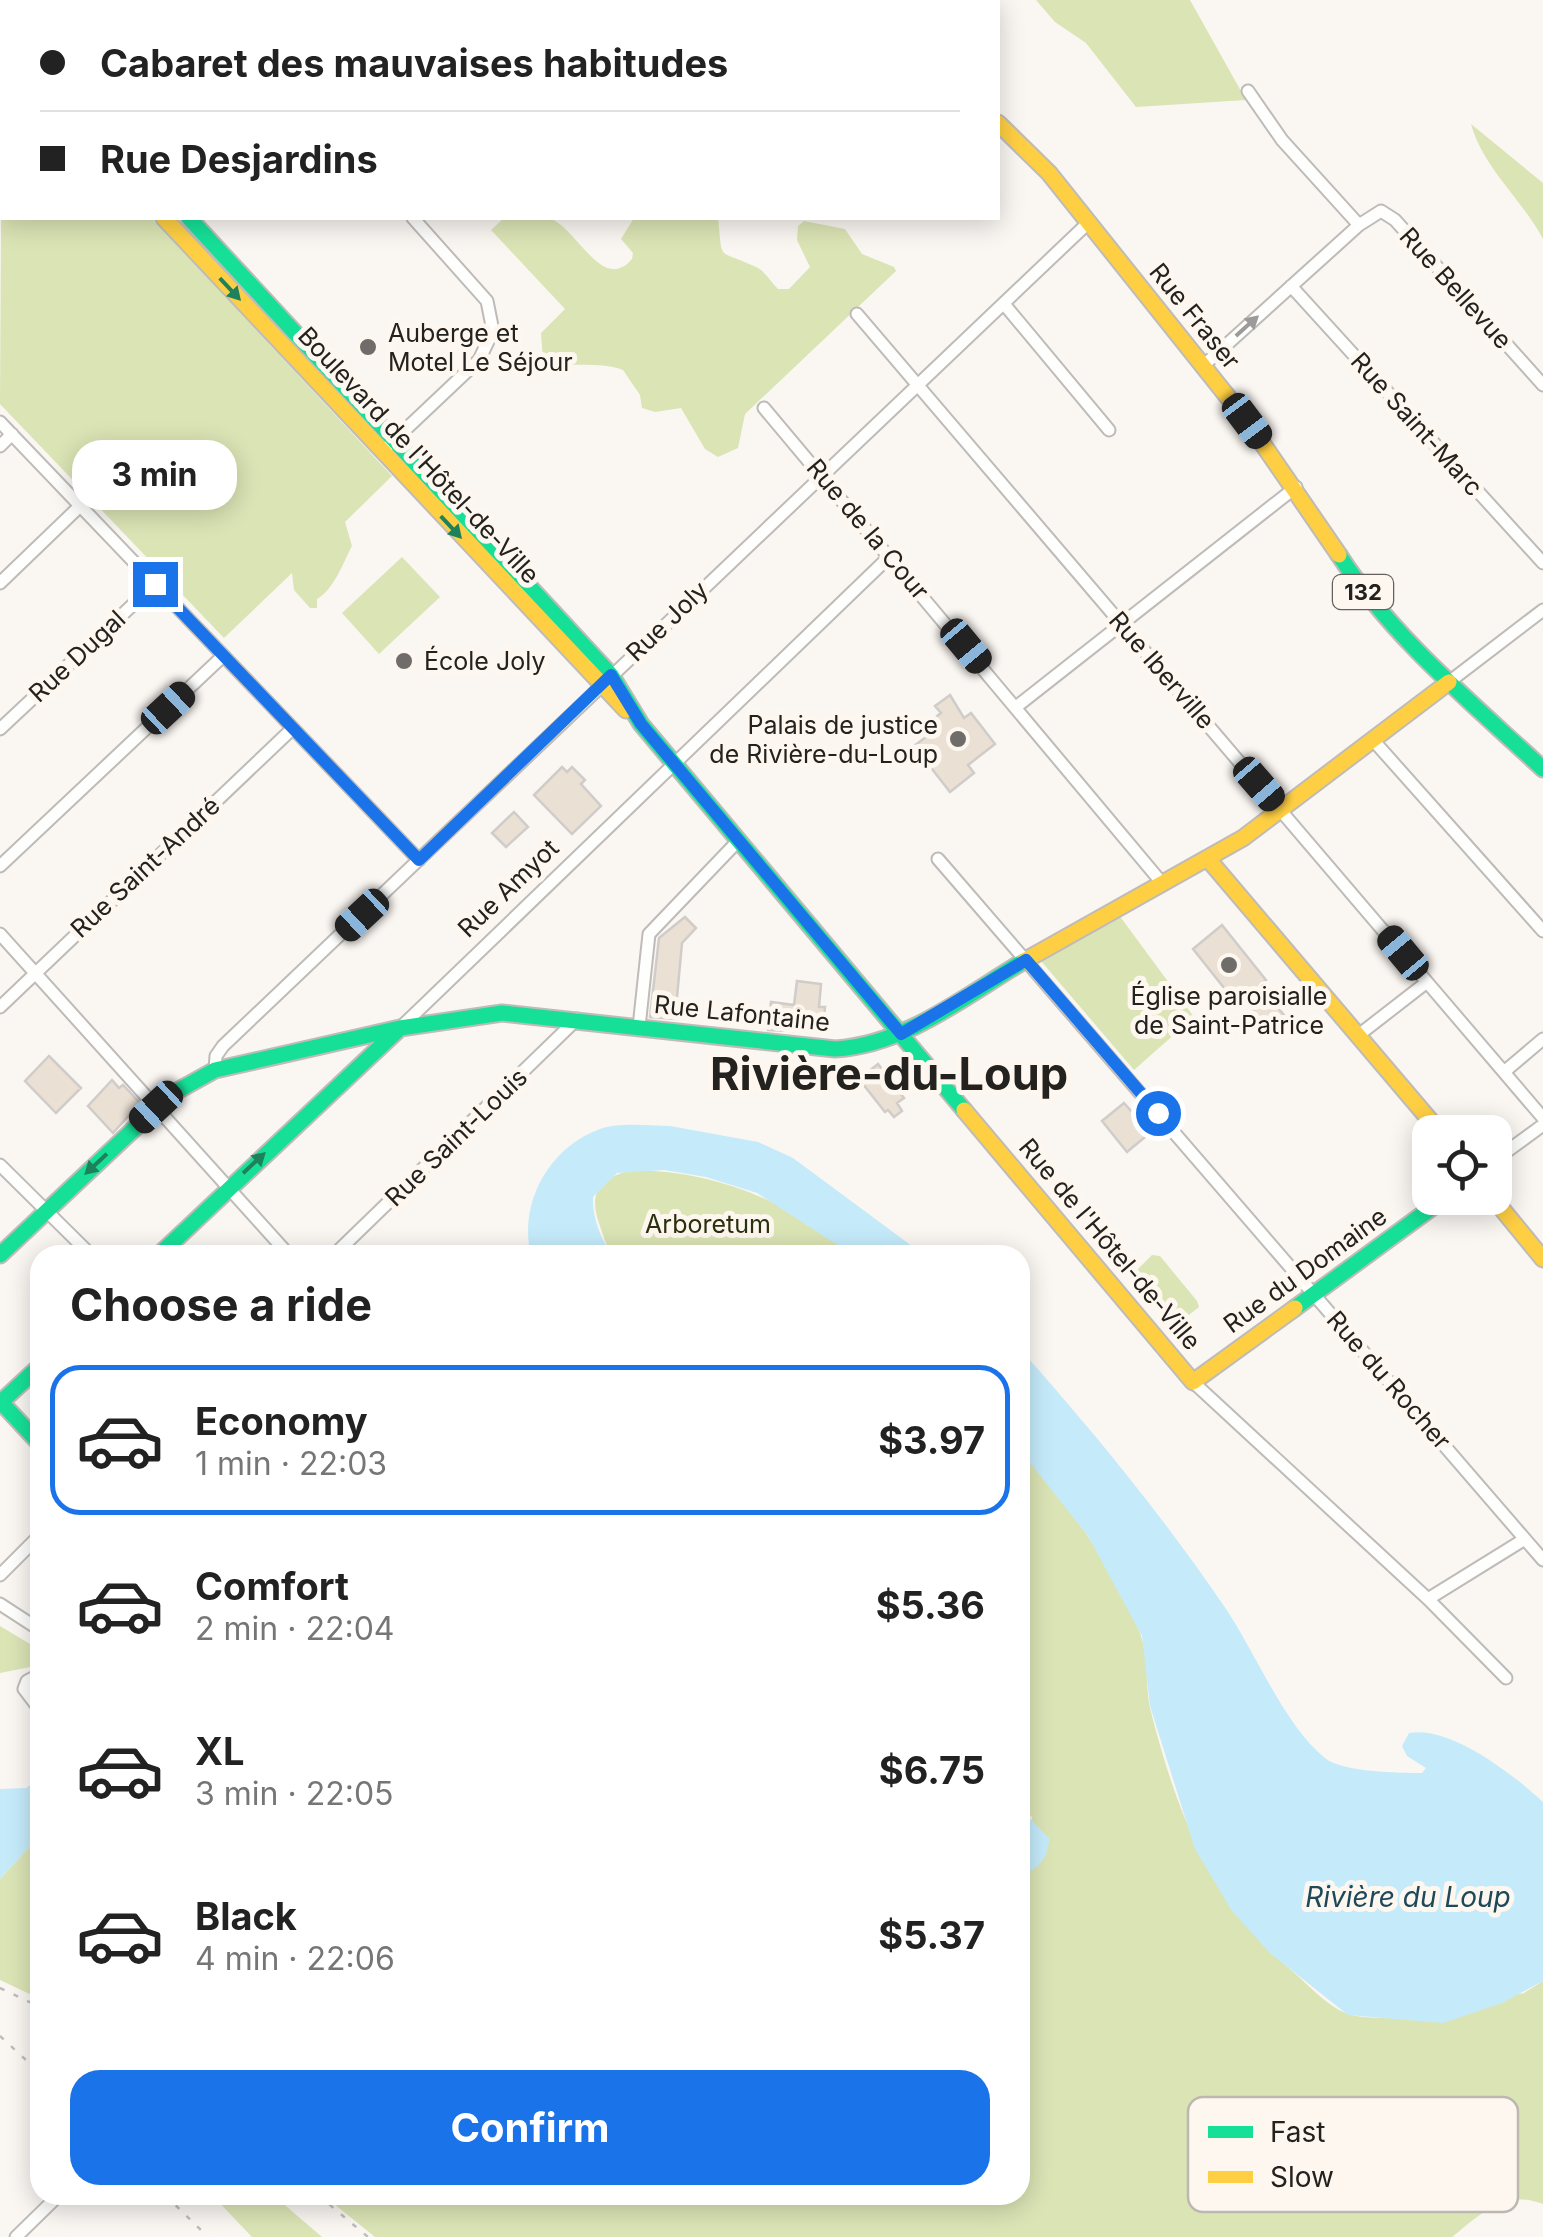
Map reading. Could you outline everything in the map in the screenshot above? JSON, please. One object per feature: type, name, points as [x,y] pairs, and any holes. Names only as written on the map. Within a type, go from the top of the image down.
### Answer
[{"type":"main road","name":"Rue Fraser","points":[[1000,125],[1049,173],[1203,366],[1296,487],[1361,590],[1448,682],[1543,769]]},
{"type":"main road","name":"Boulevard de l'Hôtel-de-Ville","points":[[166,220],[382,452],[606,680]]},
{"type":"main road","name":"Boulevard de l'Hôtel-de-Ville","points":[[191,220],[395,440],[606,680],[673,763]]},
{"type":"main road","name":"Rue Lafontaine","points":[[0,1255],[186,1083],[215,1070],[331,1042],[502,1014],[577,1019],[835,1050],[870,1047],[901,1034],[1208,859],[1282,811],[1448,682]]},
{"type":"main road","name":"Rue de l'Hôtel-de-Ville","points":[[673,763],[1193,1382]]},
{"type":"main road","points":[[1208,859],[1426,1115]]},
{"type":"main road","name":"Rue Amyot","points":[[169,1245],[400,1028]]},
{"type":"main road","points":[[331,1042],[338,1044],[346,1055],[343,1079]]},
{"type":"main road","name":"Rue du Domaine","points":[[1193,1382],[1422,1215]]},
{"type":"main road","points":[[1507,1215],[1543,1259]]},
{"type":"main road","points":[[30,1375],[0,1402],[30,1434]]},
{"type":"street","points":[[1203,366],[1360,225],[1282,140],[1248,90]]},
{"type":"street","name":"Rue Bellevue","points":[[1360,225],[1375,212],[1388,212],[1543,385]]},
{"type":"street","points":[[382,452],[479,360],[493,331],[487,301],[414,220]]},
{"type":"street","name":"Rue Joly","points":[[215,1070],[216,1054],[241,1029],[1088,222]]},
{"type":"street","name":"Rue Saint-Marc","points":[[1291,286],[1543,563]]},
{"type":"street","points":[[1004,304],[1109,430]]},
{"type":"street","name":"Rue Iberville","points":[[857,314],[1543,1122]]},
{"type":"street","name":"Rue de la Cour","points":[[764,408],[1162,882]]},
{"type":"street","points":[[0,422],[419,860]]},
{"type":"street","points":[[0,446],[12,434]]},
{"type":"street","points":[[1016,706],[1296,487]]},
{"type":"street","points":[[0,583],[80,506]]},
{"type":"street","name":"Rue Amyot","points":[[400,1028],[890,556]]},
{"type":"street","name":"Rue Dugal","points":[[0,729],[155,584]]},
{"type":"street","name":"Rue Lafontaine","points":[[1448,682],[1543,610]]},
{"type":"street","points":[[0,866],[224,656]]},
{"type":"street","name":"Rue Saint-André","points":[[0,1008],[292,729]]},
{"type":"street","points":[[1374,740],[1543,931]]},
{"type":"street","points":[[639,1027],[649,934],[738,842]]},
{"type":"street","name":"Rue du Rocher","points":[[938,859],[1543,1560]]},
{"type":"street","points":[[0,934],[280,1245]]},
{"type":"street","points":[[1360,1034],[1427,982]]},
{"type":"street","name":"Rue Saint-Louis","points":[[344,1245],[577,1019]]},
{"type":"street","points":[[1504,1072],[1543,1039]]},
{"type":"street","points":[[1512,1147],[1543,1122]]},
{"type":"street","points":[[0,1164],[81,1245]]},
{"type":"street","name":"Rue de l'Hôtel-de-Ville","points":[[1193,1382],[1428,1599],[1506,1678]]},
{"type":"street","points":[[1428,1599],[1525,1539]]},
{"type":"street","points":[[0,1575],[30,1544]]},
{"type":"street","points":[[0,1604],[30,1624]]},
{"type":"street","points":[[16,2237],[49,2205]]},
{"type":"green space","points":[[1036,0],[1190,0],[1246,100],[1136,107],[1086,43],[1055,22]]},
{"type":"green space","points":[[1471,124],[1543,183],[1543,239],[1484,155]]},
{"type":"green space","points":[[1,220],[154,220],[392,476],[345,522],[352,546],[333,583],[317,599],[317,608],[310,608],[294,590],[292,573],[224,638],[0,404]]},
{"type":"green space","points":[[502,220],[553,220],[591,257],[611,269],[621,268],[632,259],[633,253],[621,239],[633,220],[718,220],[724,253],[759,269],[778,289],[789,289],[810,267],[797,240],[798,226],[804,221],[845,229],[862,254],[896,271],[745,414],[738,448],[718,457],[705,449],[681,408],[655,412],[642,408],[640,395],[623,370],[543,359],[541,333],[565,309],[491,230]]},
{"type":"green space","points":[[402,557],[440,597],[379,654],[342,613]]},
{"type":"green space","points":[[1119,915],[1194,1017],[1134,1070],[1041,961]]},
{"type":"green space","name":"Arboretum","points":[[665,1172],[723,1183],[778,1205],[840,1245],[607,1245],[596,1214],[596,1195],[605,1181],[623,1173]]},
{"type":"green space","points":[[1152,1255],[1160,1256],[1197,1301],[1199,1307],[1176,1325],[1169,1323],[1132,1275]]},
{"type":"green space","points":[[1030,1462],[1055,1491],[1118,1584],[1143,1642],[1150,1708],[1185,1817],[1218,1884],[1263,1944],[1328,2003],[1352,2015],[1369,2018],[1413,2015],[1524,1993],[1543,1981],[1543,2204],[1518,2200],[1518,2097],[1188,2097],[1188,2212],[1483,2212],[1452,2237],[375,2237],[335,2205],[1030,2205]]},
{"type":"green space","points":[[0,1626],[30,1644],[30,1667],[0,1673]]},
{"type":"green space","points":[[30,1846],[30,1994],[0,1980],[0,1879]]},
{"type":"green space","points":[[222,2205],[285,2205],[322,2237],[252,2237]]},
{"type":"water","points":[[626,1125],[670,1126],[758,1142],[793,1158],[910,1245],[838,1245],[757,1193],[706,1177],[664,1170],[617,1173],[593,1197],[598,1228],[606,1245],[529,1245],[529,1216],[534,1197],[552,1163],[582,1137]]},
{"type":"water","name":"Rivière du Loup","points":[[1030,1361],[1176,1539],[1236,1624],[1296,1727],[1325,1758],[1357,1769],[1422,1773],[1426,1768],[1407,1756],[1402,1746],[1409,1733],[1425,1733],[1480,1754],[1543,1802],[1543,1981],[1502,2003],[1443,2023],[1348,2015],[1270,1953],[1232,1911],[1195,1849],[1150,1706],[1142,1636],[1088,1536],[1030,1463]]},
{"type":"water","points":[[30,1785],[30,1846],[0,1879],[0,1789]]},
{"type":"water","points":[[1030,1818],[1049,1838],[1048,1849],[1030,1871]]},
{"type":"building","name":"Palais de justice de Rivière-du-Loup","points":[[950,695],[964,718],[971,713],[995,744],[968,765],[974,773],[950,792],[914,746],[930,734],[928,723],[941,713],[935,706]]},
{"type":"building","points":[[562,767],[567,772],[572,767],[585,780],[581,784],[601,806],[572,834],[534,795]]},
{"type":"building","points":[[514,812],[528,827],[506,847],[492,833]]},
{"type":"building","points":[[685,917],[696,928],[682,943],[675,1019],[650,1017],[659,938]]},
{"type":"building","name":"Église paroisialle de Saint-Patrice","points":[[1222,925],[1266,980],[1260,985],[1287,1019],[1271,1032],[1243,997],[1236,1003],[1193,949]]},
{"type":"building","points":[[797,981],[821,984],[819,1007],[825,1007],[822,1032],[768,1030],[771,1002],[794,1005]]},
{"type":"building","points":[[49,1056],[81,1088],[56,1113],[25,1081]]},
{"type":"building","points":[[878,1064],[904,1098],[897,1103],[902,1111],[894,1117],[888,1110],[885,1112],[859,1079]]},
{"type":"building","points":[[112,1080],[119,1088],[123,1085],[140,1103],[113,1133],[88,1106]]},
{"type":"building","points":[[1124,1103],[1132,1112],[1136,1108],[1150,1133],[1127,1152],[1102,1121]]},
{"type":"railway","points":[[0,1988],[30,2002]]},
{"type":"railway","points":[[0,2036],[30,2064]]},
{"type":"railway","points":[[175,2205],[208,2237]]},
{"type":"railway","points":[[330,2205],[368,2237]]},
{"type":"traffic: fast","points":[[191,220],[611,675],[641,724],[964,1110]]},
{"type":"traffic: fast","points":[[1339,555],[1408,642],[1543,769]]},
{"type":"traffic: fast","points":[[0,1255],[170,1095],[215,1070],[400,1028],[502,1013],[835,1049],[861,1046],[934,1017],[1024,961]]},
{"type":"traffic: fast","points":[[170,1245],[397,1031]]},
{"type":"traffic: fast","points":[[1295,1308],[1422,1215]]},
{"type":"traffic: fast","points":[[0,1403],[30,1375]]},
{"type":"traffic: fast","points":[[0,1401],[30,1433]]},
{"type":"traffic: slow","points":[[1000,125],[1049,173],[1247,421],[1339,555]]},
{"type":"traffic: slow","points":[[166,220],[626,710]]},
{"type":"traffic: slow","points":[[1024,961],[1243,838],[1449,682]]},
{"type":"traffic: slow","points":[[1208,859],[1426,1115]]},
{"type":"traffic: slow","points":[[964,1110],[1193,1382],[1295,1308]]},
{"type":"traffic: slow","points":[[1507,1215],[1543,1259]]},
{"type":"place","name":"Auberge et Motel Le Séjour","points":[[368,347]]},
{"type":"place","name":"École Joly","points":[[404,661]]},
{"type":"place","name":"Palais de justice de Rivière-du-Loup","points":[[958,739]]},
{"type":"place","name":"Église paroisialle de Saint-Patrice","points":[[1229,965]]},
{"type":"district","name":"Rivière-du-Loup","points":[[889,1073]]},
{"type":"route","points":[[155,584],[419,860],[611,675],[641,724],[901,1034],[1026,960],[1158,1113]]}]
